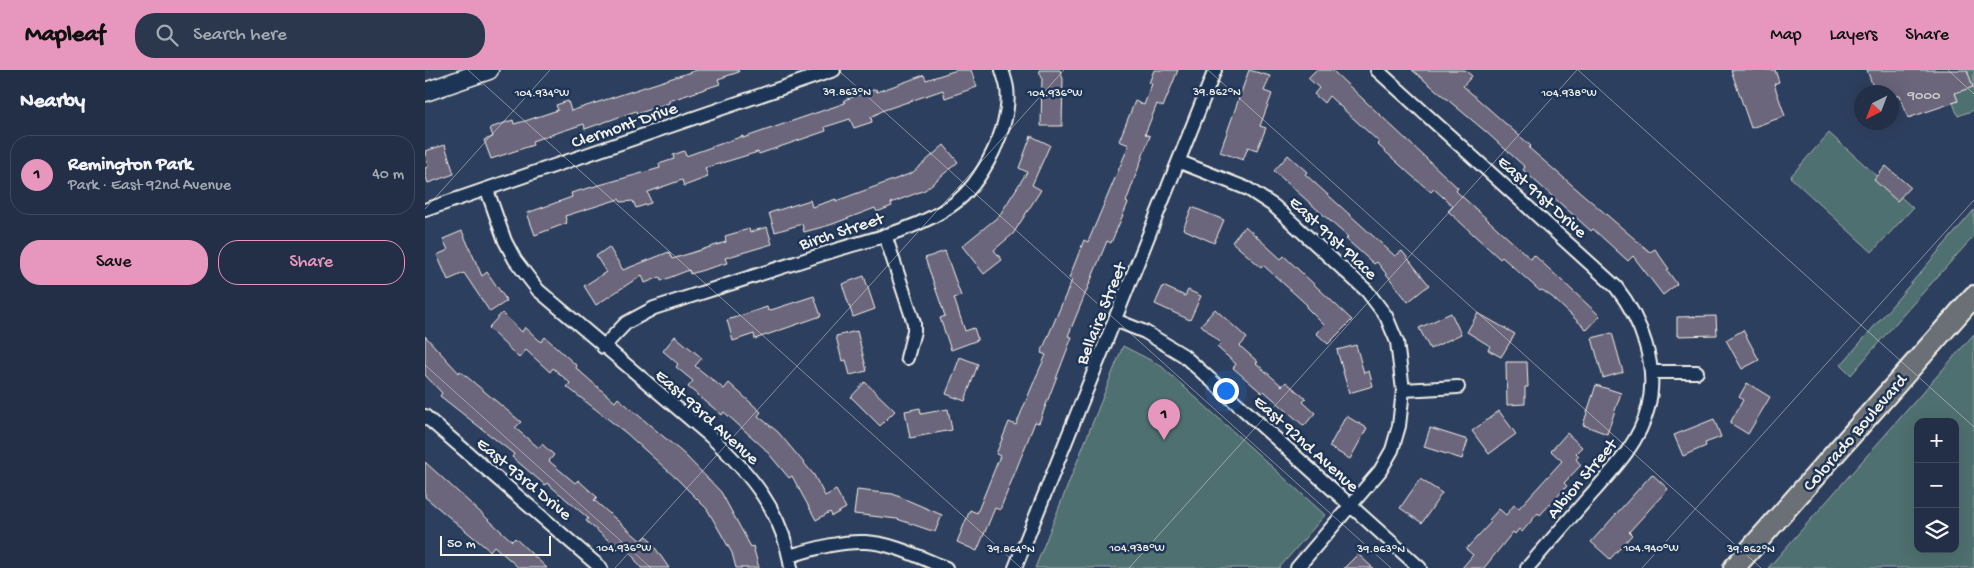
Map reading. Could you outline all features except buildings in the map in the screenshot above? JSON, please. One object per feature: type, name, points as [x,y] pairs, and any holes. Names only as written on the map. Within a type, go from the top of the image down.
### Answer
[{"type":"main road","name":"Colorado Boulevard","points":[[1734,568],[1974,296]]},
{"type":"street","points":[[425,92],[489,70]]},
{"type":"street","name":"Clermont Drive","points":[[425,210],[834,70]]},
{"type":"street","name":"Birch Street","points":[[603,348],[625,323],[654,308],[885,235],[934,216],[952,205],[974,183],[993,150],[1006,112],[1007,89],[1002,70]]},
{"type":"street","name":"Bellaire Street","points":[[1015,568],[1180,162],[1215,70]]},
{"type":"street","name":"East 91st Drive","points":[[1377,70],[1616,286],[1639,324],[1651,372]]},
{"type":"street","name":"East 91st Place","points":[[1180,162],[1259,195],[1274,206],[1357,280],[1381,310],[1392,330],[1400,361],[1403,390],[1399,426],[1392,450],[1380,471],[1297,568]]},
{"type":"street","name":"East 93rd Avenue","points":[[487,190],[505,241],[526,276],[554,306],[710,436],[746,472],[767,500],[780,526],[790,562],[840,543],[865,542],[902,550],[947,568]]},
{"type":"street","points":[[885,235],[914,324],[907,358]]},
{"type":"street","name":"East 92nd Avenue","points":[[1115,320],[1145,332],[1183,355],[1420,568]]},
{"type":"street","points":[[1651,372],[1697,372]]},
{"type":"street","name":"Albion Street","points":[[1527,568],[1619,462],[1630,446],[1648,407],[1651,372]]},
{"type":"street","points":[[1403,390],[1458,387]]},
{"type":"street","name":"East 93rd Drive","points":[[425,416],[601,568]]},
{"type":"green space","points":[[1967,70],[1974,70],[1974,110],[1958,116],[1953,103],[1958,101],[1955,93]]},
{"type":"green space","points":[[1829,133],[1913,208],[1872,252],[1790,177]]},
{"type":"green space","points":[[1974,210],[1974,236],[1851,375],[1841,365]]},
{"type":"green space","points":[[1974,334],[1974,568],[1768,568]]},
{"type":"green space","points":[[1123,346],[1160,365],[1325,515],[1279,568],[1035,568]]},
{"type":"place","name":"Remington Park","points":[[1164,440]]}]
